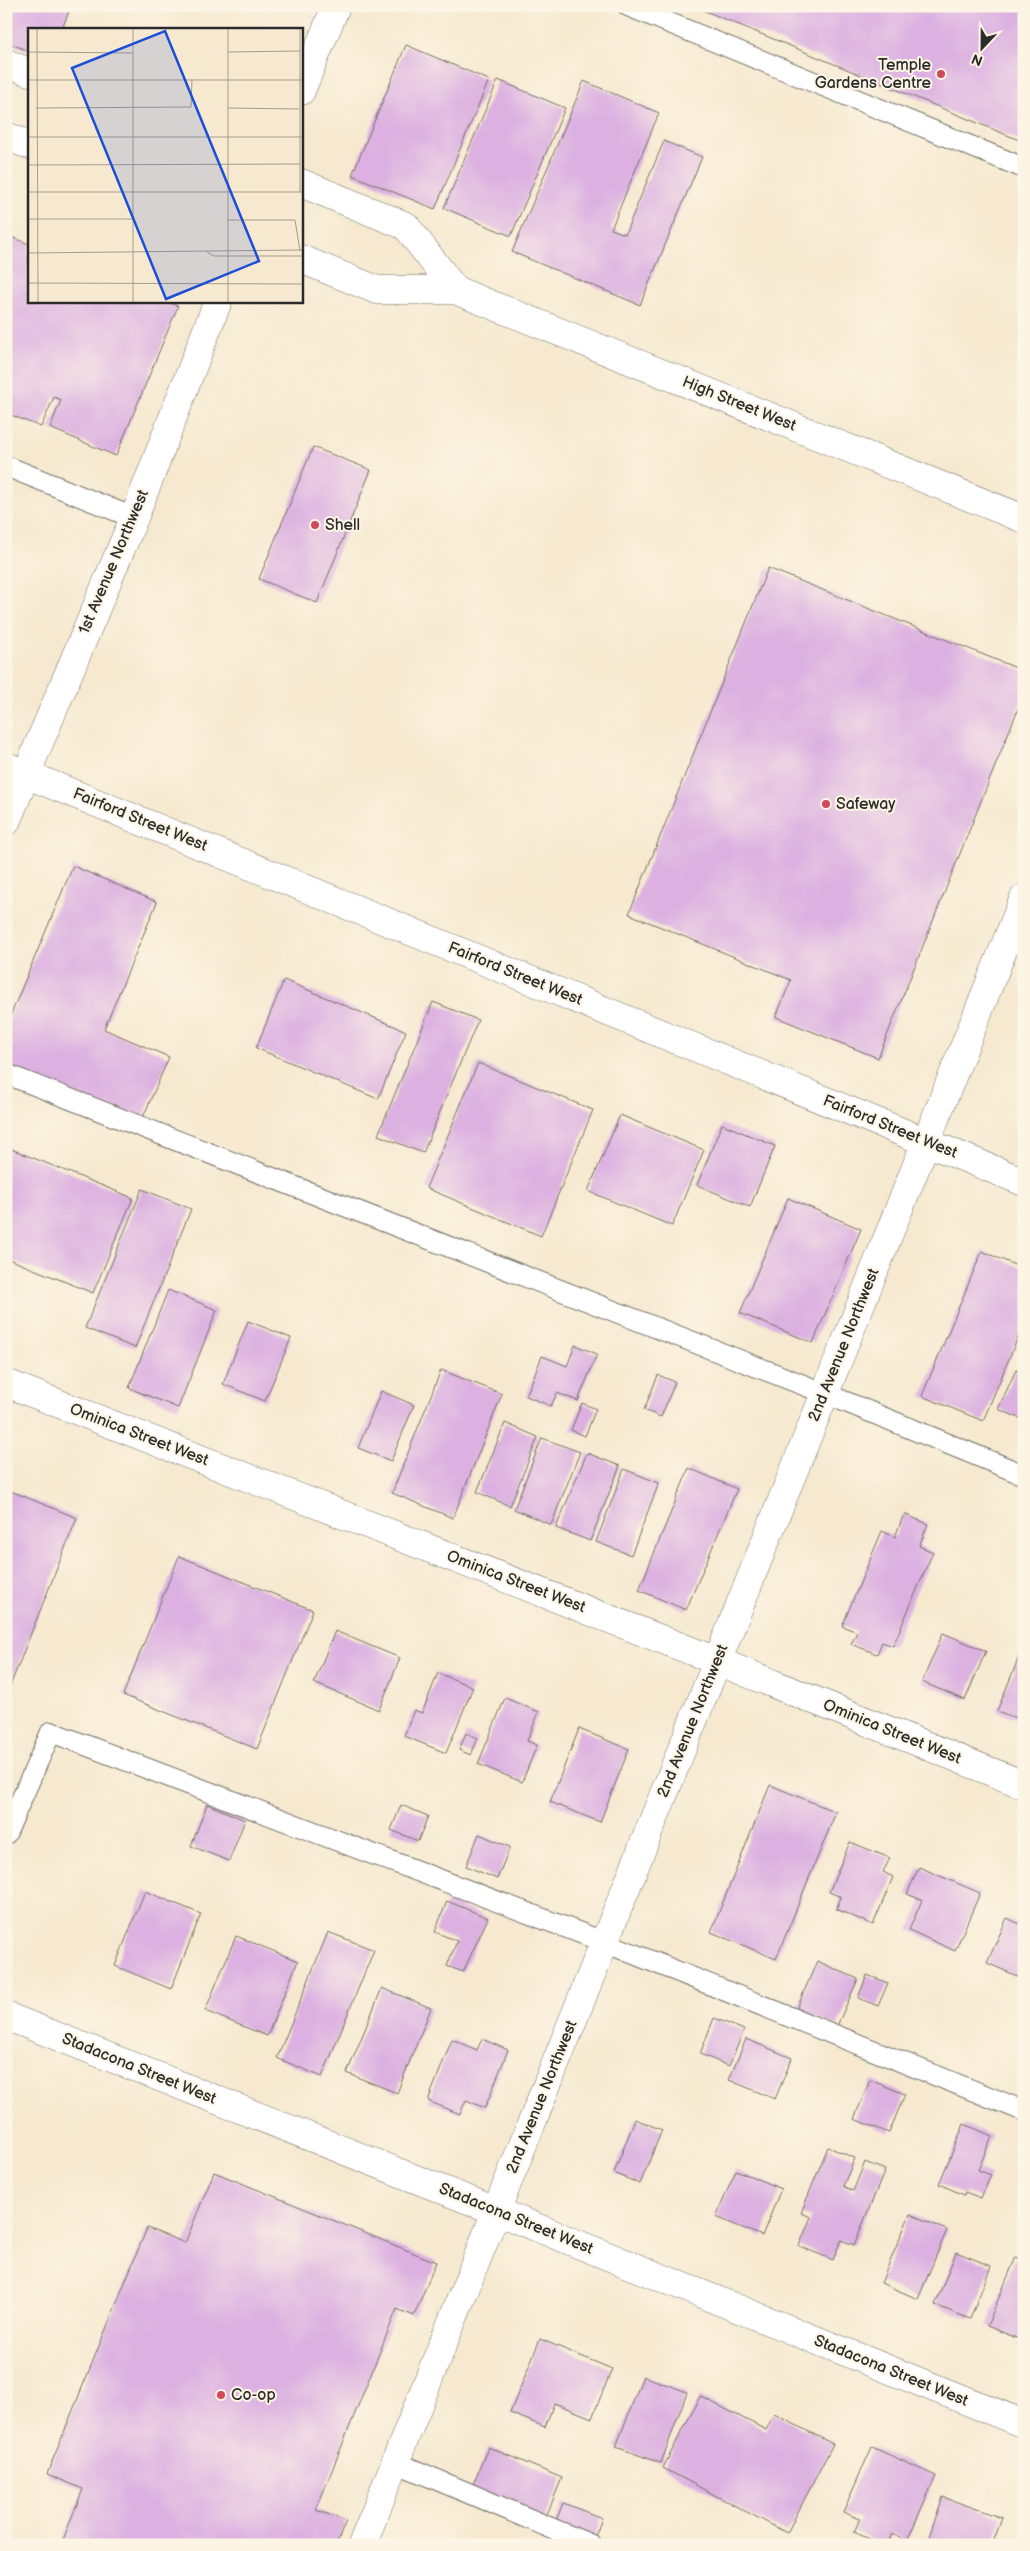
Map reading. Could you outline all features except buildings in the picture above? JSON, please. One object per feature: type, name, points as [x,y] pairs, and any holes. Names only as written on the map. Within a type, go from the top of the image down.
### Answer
[{"type":"street","points":[[302,89],[336,6]]},
{"type":"street","points":[[6,63],[28,72]]},
{"type":"street","points":[[6,136],[28,146]]},
{"type":"street","points":[[302,183],[406,226],[455,290]]},
{"type":"street","name":"High Street West","points":[[302,259],[377,290],[455,290],[1024,518]]},
{"type":"street","name":"1st Avenue Northwest","points":[[6,822],[16,770],[134,518],[218,302]]},
{"type":"street","name":"Fairford Street West","points":[[16,770],[1024,1182]]},
{"type":"street","name":"2nd Avenue Northwest","points":[[362,2545],[1024,898]]},
{"type":"street","name":"Ominica Street West","points":[[6,1383],[717,1660],[1024,1785]]},
{"type":"street","name":"Stadacona Street West","points":[[6,2016],[1024,2424]]},
{"type":"lane","points":[[628,6],[1024,168]]},
{"type":"lane","points":[[6,466],[134,518]]},
{"type":"lane","points":[[6,1074],[824,1393],[1024,1474]]},
{"type":"lane","points":[[6,1834],[51,1732],[604,1942],[1024,2111]]},
{"type":"lane","points":[[395,2462],[591,2545]]},
{"type":"place","name":"Temple Gardens Centre","points":[[941,74]]},
{"type":"place","name":"Shell","points":[[315,525]]},
{"type":"place","name":"Safeway","points":[[826,804]]},
{"type":"place","name":"Co-op","points":[[221,2395]]}]
